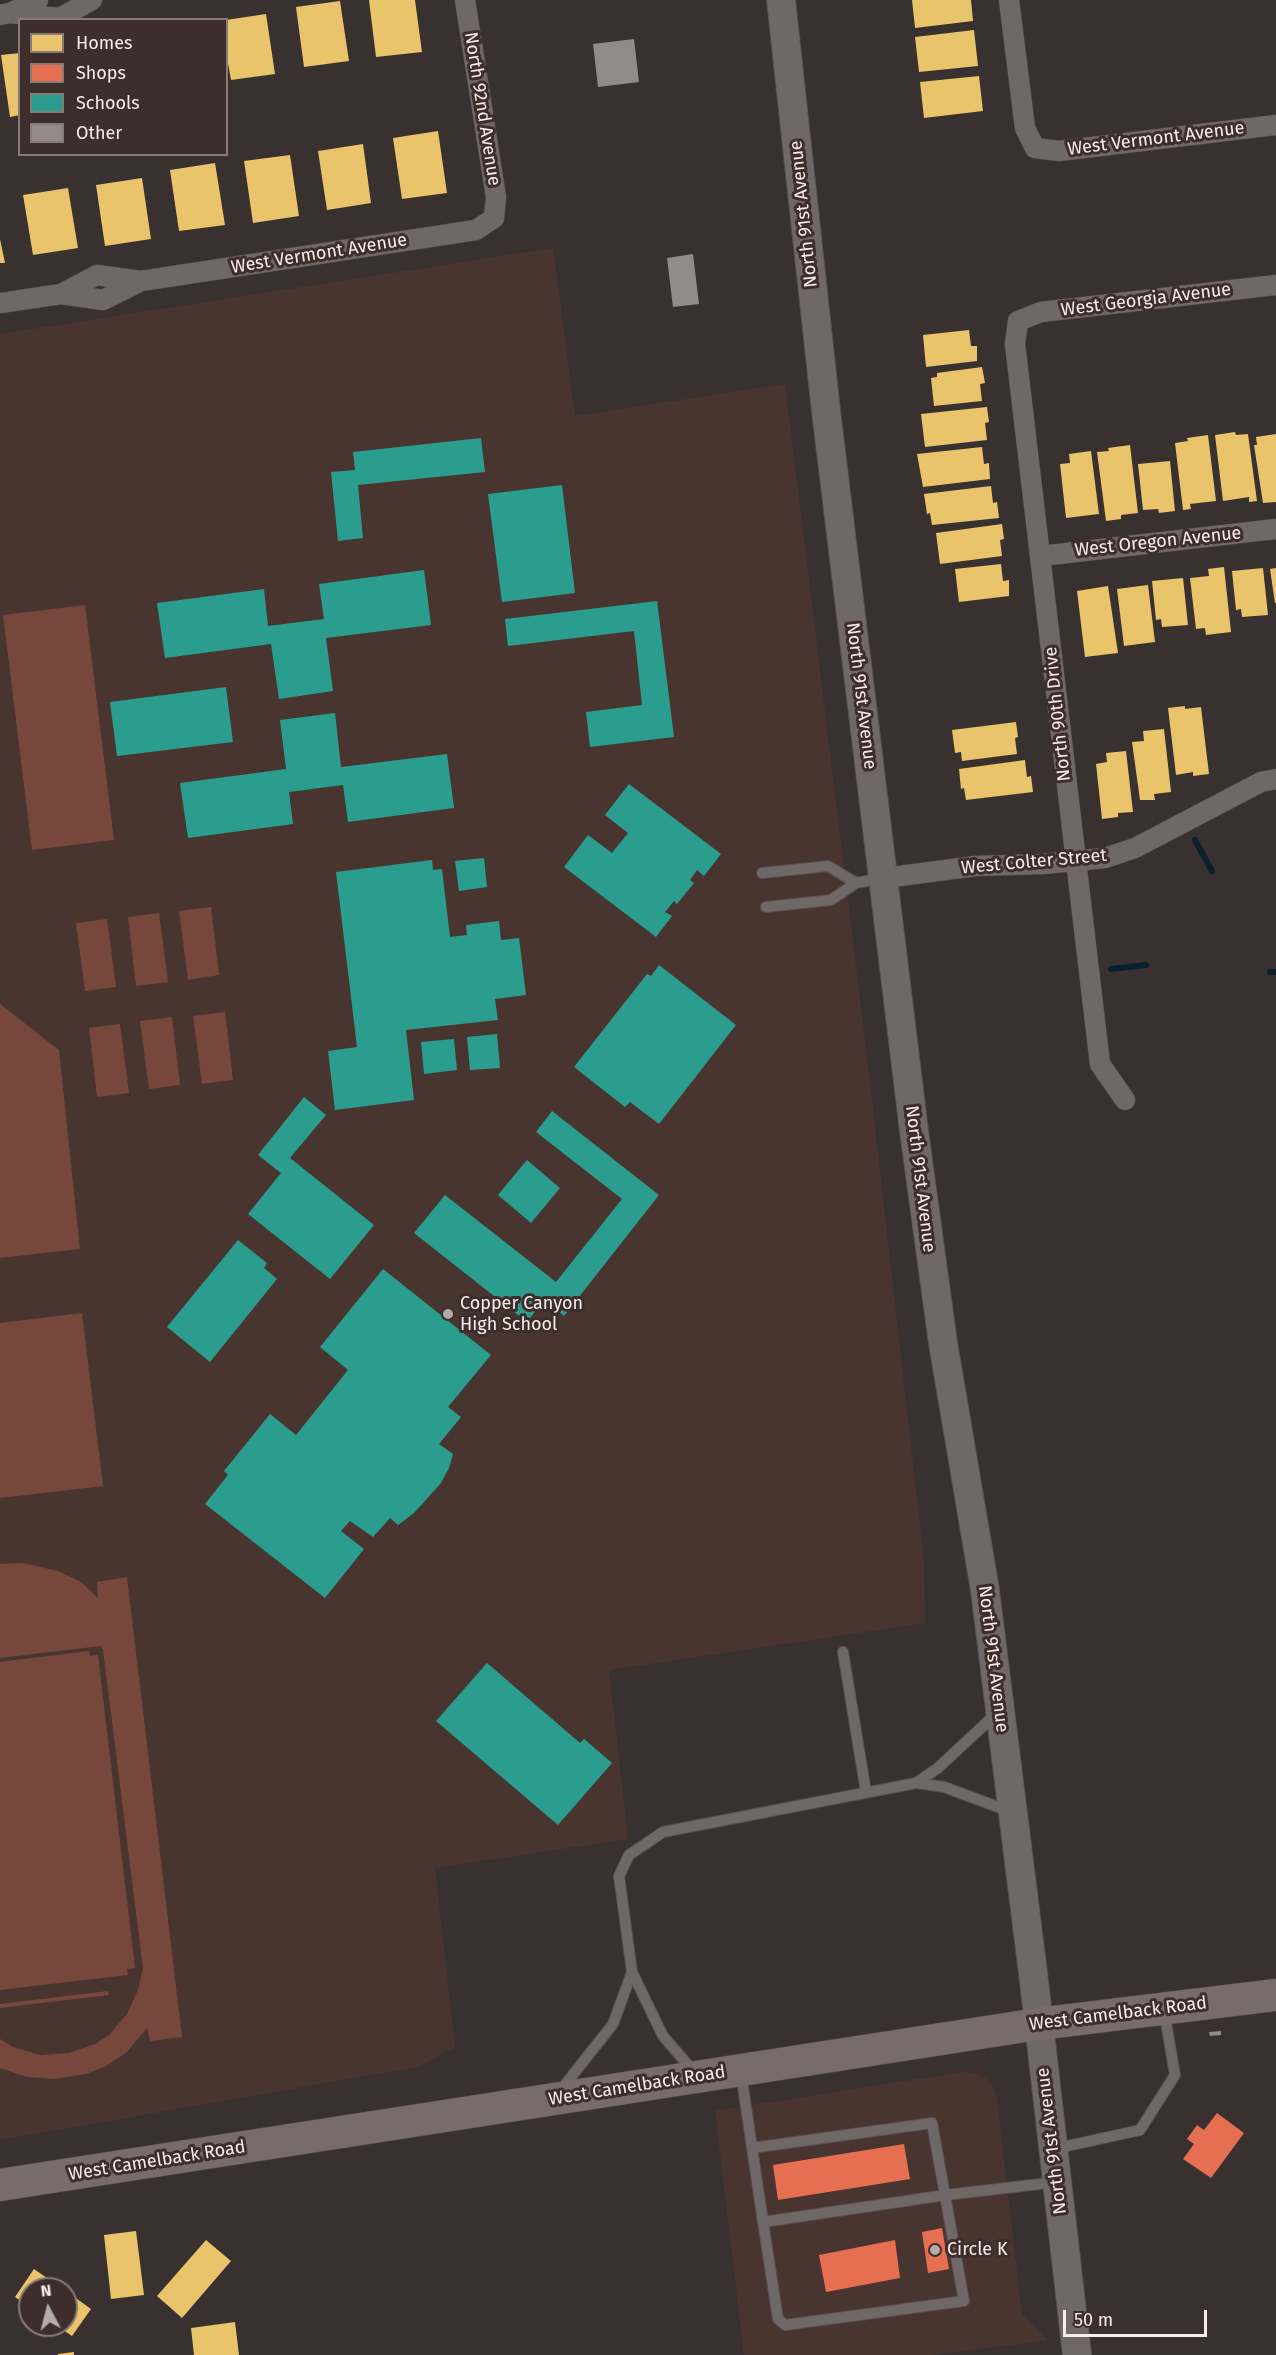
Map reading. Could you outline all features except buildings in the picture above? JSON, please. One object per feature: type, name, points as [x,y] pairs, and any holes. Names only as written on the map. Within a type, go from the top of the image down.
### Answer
[{"type":"main road","name":"North 91st Avenue","points":[[780,0],[826,411],[929,1245],[943,1343],[985,1590],[1077,2355]]},
{"type":"main road","name":"West Camelback Road","points":[[0,2185],[1038,2024],[1276,1995]]},
{"type":"street","points":[[5,14],[38,0]]},
{"type":"street","points":[[5,14],[60,18],[92,0]]},
{"type":"street","name":"North 92nd Avenue","points":[[465,0],[496,197],[494,218]]},
{"type":"street","name":"West Vermont Avenue","points":[[1009,0],[1024,128],[1035,147],[1059,151],[1276,125]]},
{"type":"street","name":"West Vermont Avenue","points":[[0,303],[61,294],[103,300],[141,281],[476,230],[494,218]]},
{"type":"street","name":"West Georgia Avenue","points":[[1018,321],[1041,312],[1276,285]]},
{"type":"street","name":"North 90th Drive","points":[[1018,321],[1015,344],[1100,1064],[1125,1100]]},
{"type":"street","name":"West Oregon Avenue","points":[[1041,556],[1276,529]]},
{"type":"street","name":"West Colter Street","points":[[884,878],[976,866],[1105,858],[1135,848],[1261,782],[1276,779]]},
{"type":"lane","points":[[762,873],[828,866],[856,883]]},
{"type":"lane","points":[[766,907],[831,900],[856,883],[884,878]]},
{"type":"lane","points":[[843,1652],[866,1792]]},
{"type":"lane","points":[[916,1783],[938,1768],[1000,1710]]},
{"type":"lane","points":[[698,2076],[663,2036],[632,1972],[619,1876],[629,1855],[663,1832],[916,1783],[944,1787],[1013,1812]]},
{"type":"lane","points":[[554,2099],[613,2024],[632,1972]]},
{"type":"lane","points":[[1054,2149],[1140,2130],[1175,2075],[1163,2009]]},
{"type":"lane","points":[[740,2070],[778,2319],[785,2325],[964,2301],[932,2123],[752,2148]]},
{"type":"lane","points":[[763,2222],[946,2195],[1057,2182]]},
{"type":"shaded area","name":"Copper Canyon High School","points":[[553,248],[575,416],[785,384],[868,1065],[924,1562],[925,1623],[609,1670],[628,1839],[435,1868],[455,2047],[417,2067],[0,2140],[0,334]]},
{"type":"shaded area","points":[[85,605],[114,840],[32,850],[3,615]]},
{"type":"shaded area","points":[[211,907],[219,975],[188,980],[179,911]]},
{"type":"shaded area","points":[[159,913],[168,982],[136,986],[128,917]]},
{"type":"shaded area","points":[[107,919],[116,987],[85,991],[76,923]]},
{"type":"shaded area","points":[[0,1004],[59,1050],[80,1249],[0,1258]]},
{"type":"shaded area","points":[[225,1012],[233,1080],[202,1084],[193,1016]]},
{"type":"shaded area","points":[[172,1017],[180,1085],[149,1089],[140,1021]]},
{"type":"shaded area","points":[[120,1024],[129,1093],[97,1097],[89,1028]]},
{"type":"shaded area","points":[[82,1313],[103,1486],[0,1498],[0,1323]]},
{"type":"shaded area","points":[[23,1563],[58,1571],[81,1582],[98,1598],[97,1582],[127,1577],[182,2037],[150,2041],[147,2028],[126,2053],[106,2066],[86,2074],[55,2079],[27,2077],[0,2068],[0,2039],[13,2047],[40,2055],[69,2053],[95,2044],[109,2035],[127,2014],[138,1990],[143,1968],[103,1650],[101,1646],[0,1658],[0,1564]]},
{"type":"shaded area","points":[[89,1651],[90,1656],[98,1655],[135,1968],[127,1969],[128,1975],[0,1990],[0,1662]]},
{"type":"shaded area","points":[[108,1991],[109,1995],[0,2008],[0,2004]]},
{"type":"shaded area","points":[[962,2072],[975,2073],[984,2077],[993,2086],[997,2100],[1022,2315],[1048,2340],[933,2355],[744,2355],[715,2111]]},
{"type":"waterway","points":[[1195,840],[1212,871]]},
{"type":"waterway","points":[[1111,969],[1146,965]]},
{"type":"waterway","points":[[1270,972],[1276,972]]},
{"type":"place","name":"Copper Canyon High School","points":[[448,1314]]},
{"type":"place","name":"Circle K","points":[[935,2250]]}]
